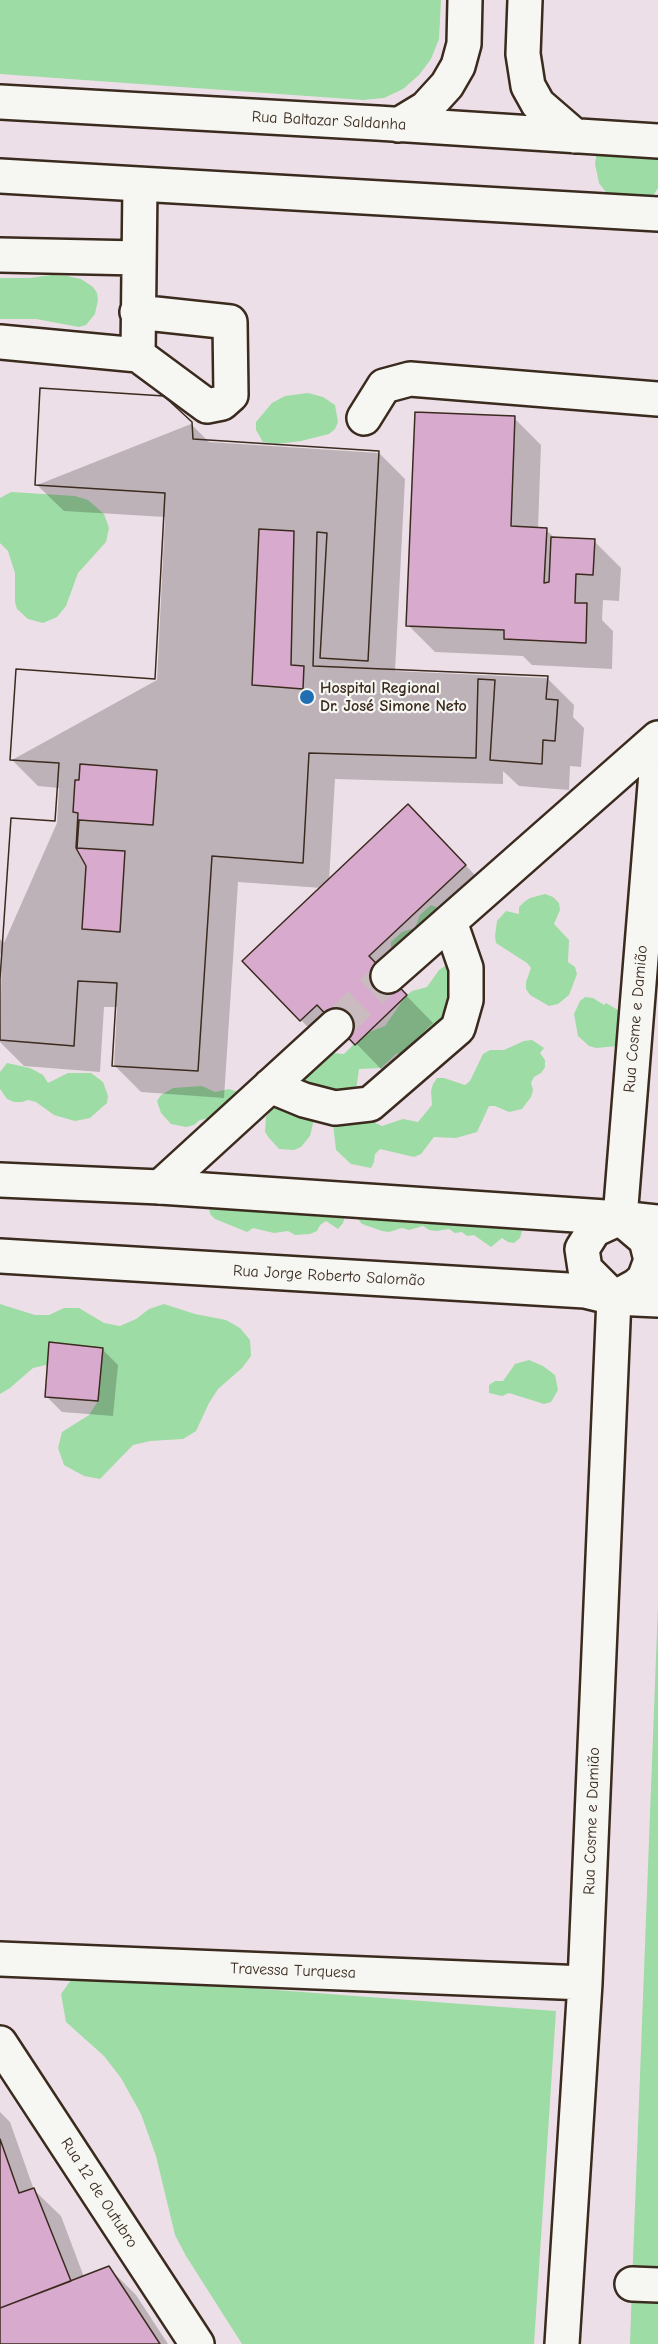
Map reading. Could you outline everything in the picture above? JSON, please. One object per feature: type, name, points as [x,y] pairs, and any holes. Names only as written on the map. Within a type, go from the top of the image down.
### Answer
[{"type":"main road","points":[[398,125],[426,108],[447,86],[458,66],[464,44],[465,0]]},
{"type":"main road","points":[[525,0],[523,54],[528,86],[538,104],[575,136]]},
{"type":"main road","name":"Rua Baltazar Saldanha","points":[[0,102],[658,141]]},
{"type":"main road","points":[[0,176],[658,214]]},
{"type":"main road","points":[[138,355],[140,184]]},
{"type":"main road","points":[[0,255],[138,258]]},
{"type":"main road","points":[[0,342],[138,355],[207,406],[222,403],[231,395],[230,322],[137,312]]},
{"type":"main road","points":[[364,418],[384,386],[410,379],[658,399]]},
{"type":"main road","points":[[388,976],[658,738]]},
{"type":"main road","name":"Rua Cosme e Damião","points":[[620,1218],[658,748]]},
{"type":"main road","points":[[270,1086],[304,1100],[335,1108],[370,1104],[458,1028],[466,1000],[466,968],[450,922]]},
{"type":"main road","points":[[160,1187],[336,1026]]},
{"type":"main road","points":[[0,1180],[160,1187],[658,1222]]},
{"type":"main road","points":[[620,1218],[646,1240],[651,1260],[644,1279],[614,1298],[585,1269],[582,1249],[594,1230],[620,1218]]},
{"type":"main road","name":"Rua Jorge Roberto Salomão","points":[[0,1256],[585,1291],[614,1298],[658,1300]]},
{"type":"main road","name":"Rua Cosme e Damião","points":[[562,2344],[585,1983],[614,1298]]},
{"type":"main road","name":"Travessa Turquesa","points":[[0,1959],[585,1983]]},
{"type":"main road","name":"Rua 12 de Outubro","points":[[0,2043],[197,2344]]},
{"type":"green space","points":[[0,0],[441,0],[439,39],[431,59],[419,75],[403,89],[384,98],[363,100],[0,74]]},
{"type":"green space","points":[[658,142],[658,188],[648,202],[608,195],[599,183],[595,164],[597,150]]},
{"type":"green space","points":[[52,275],[81,279],[93,287],[98,300],[95,314],[86,325],[79,327],[36,319],[0,319],[0,278]]},
{"type":"green space","points":[[308,393],[323,397],[335,405],[338,422],[335,429],[329,434],[301,441],[277,444],[263,442],[256,430],[256,422],[272,403],[285,396]]},
{"type":"green space","points":[[11,492],[75,496],[88,500],[104,514],[109,528],[106,542],[78,573],[66,606],[57,617],[43,623],[28,619],[17,609],[15,573],[8,551],[0,543],[0,498]]},
{"type":"green space","points":[[545,894],[553,897],[559,903],[560,910],[554,924],[569,940],[568,962],[575,967],[577,974],[569,995],[558,1004],[549,1006],[530,995],[526,989],[531,968],[496,943],[495,936],[497,921],[506,911],[519,914],[519,907],[524,902]]},
{"type":"green space","points":[[431,905],[443,914],[394,955],[391,942],[402,932],[415,928],[420,915]]},
{"type":"green space","points":[[451,962],[474,964],[440,1029],[410,1051],[396,1054],[381,1068],[359,1069],[356,1091],[301,1092],[298,1069],[320,1052],[344,1054],[364,1034],[385,1026],[405,997],[412,991],[427,987],[439,970]]},
{"type":"green space","points":[[585,997],[593,998],[604,1005],[606,1003],[618,1010],[628,1029],[618,1046],[596,1048],[589,1046],[578,1036],[574,1014],[580,1001]]},
{"type":"green space","points":[[532,1040],[544,1048],[540,1053],[545,1060],[545,1067],[534,1077],[531,1083],[533,1090],[531,1097],[522,1109],[509,1112],[489,1106],[477,1132],[456,1138],[434,1137],[421,1154],[414,1157],[380,1149],[375,1154],[371,1168],[351,1164],[336,1150],[333,1124],[354,1119],[369,1120],[382,1126],[403,1119],[418,1122],[432,1105],[431,1091],[437,1078],[465,1085],[470,1081],[483,1054],[490,1050],[504,1050]]},
{"type":"green space","points":[[7,1063],[30,1068],[43,1075],[48,1083],[68,1073],[91,1073],[103,1082],[108,1096],[107,1103],[90,1118],[75,1121],[54,1115],[36,1102],[28,1100],[14,1102],[7,1099],[0,1089],[0,1072]]},
{"type":"green space","points":[[202,1086],[215,1092],[229,1089],[242,1093],[214,1117],[200,1120],[186,1127],[171,1124],[161,1113],[157,1101],[161,1095],[173,1088]]},
{"type":"green space","points":[[275,1106],[315,1115],[310,1136],[301,1147],[294,1150],[279,1149],[265,1132],[266,1117]]},
{"type":"green space","points":[[209,1206],[305,1213],[319,1217],[340,1211],[345,1216],[338,1229],[326,1221],[317,1231],[310,1234],[295,1235],[288,1231],[274,1233],[253,1228],[247,1232],[215,1219],[210,1214]]},
{"type":"green space","points":[[363,1214],[377,1219],[382,1214],[431,1218],[443,1225],[449,1220],[517,1226],[522,1231],[520,1238],[514,1243],[502,1238],[491,1247],[474,1235],[467,1236],[462,1232],[455,1233],[449,1229],[436,1231],[423,1226],[409,1230],[402,1228],[389,1232],[382,1231],[362,1224],[358,1219]]},
{"type":"green space","points":[[0,1304],[35,1315],[49,1315],[64,1308],[79,1308],[104,1323],[120,1326],[136,1319],[149,1309],[164,1304],[195,1314],[226,1320],[240,1328],[250,1340],[251,1356],[242,1368],[218,1389],[196,1431],[183,1439],[150,1441],[133,1445],[100,1479],[84,1476],[64,1465],[58,1448],[62,1432],[89,1415],[98,1401],[99,1387],[50,1364],[33,1368],[0,1394]]},
{"type":"green space","points":[[529,1360],[555,1375],[558,1390],[551,1402],[544,1404],[509,1393],[502,1396],[489,1393],[489,1385],[495,1381],[503,1381],[515,1364]]},
{"type":"green space","points":[[658,1605],[658,2344],[630,2344],[632,2284]]},
{"type":"green space","points":[[71,1980],[209,1985],[556,2011],[534,2344],[242,2344],[175,2235],[156,2156],[141,2114],[121,2078],[104,2056],[66,2022],[61,1994]]},
{"type":"building","points":[[40,388],[164,396],[192,422],[193,439],[379,451],[368,661],[320,658],[327,533],[317,532],[313,666],[548,676],[546,699],[558,700],[555,741],[543,740],[542,764],[490,760],[495,680],[478,679],[476,758],[309,753],[303,863],[212,856],[198,1071],[112,1066],[117,983],[78,981],[74,1046],[0,1040],[0,979],[11,818],[55,821],[59,763],[10,760],[16,669],[155,679],[165,493],[35,485]],"holes":[[[259,529],[294,531],[291,665],[304,666],[303,689],[252,685]]]},
{"type":"building","points":[[40,388],[164,396],[192,422],[193,439],[379,451],[368,661],[320,658],[327,533],[317,532],[313,666],[548,676],[546,699],[558,700],[555,741],[543,740],[542,764],[490,760],[495,680],[478,679],[476,758],[309,753],[303,863],[212,856],[198,1071],[112,1066],[117,983],[78,981],[74,1046],[0,1040],[0,979],[11,818],[55,821],[59,763],[10,760],[16,669],[155,679],[165,493],[35,485]]},
{"type":"building","points":[[415,412],[515,416],[511,526],[547,528],[544,583],[549,582],[551,537],[595,539],[593,575],[576,574],[575,603],[587,603],[586,643],[504,639],[504,630],[406,626]]},
{"type":"building","points":[[80,764],[157,770],[153,825],[79,820],[77,848],[125,851],[120,932],[82,929],[86,866],[76,848],[78,813],[73,812],[75,780],[79,780]]},
{"type":"building","points":[[408,804],[466,865],[369,956],[407,995],[355,1045],[317,1005],[300,1021],[242,961]]},
{"type":"building","points":[[49,1342],[103,1348],[98,1401],[45,1397]]},
{"type":"building","points":[[0,2139],[19,2193],[34,2188],[71,2281],[0,2308]]},
{"type":"building","points":[[109,2266],[160,2344],[0,2344],[0,2308]]},
{"type":"tunnel","points":[[336,1026],[388,976]]},
{"type":"place","name":"Hospital Regional Dr. José Simone Neto","points":[[307,697]]}]
